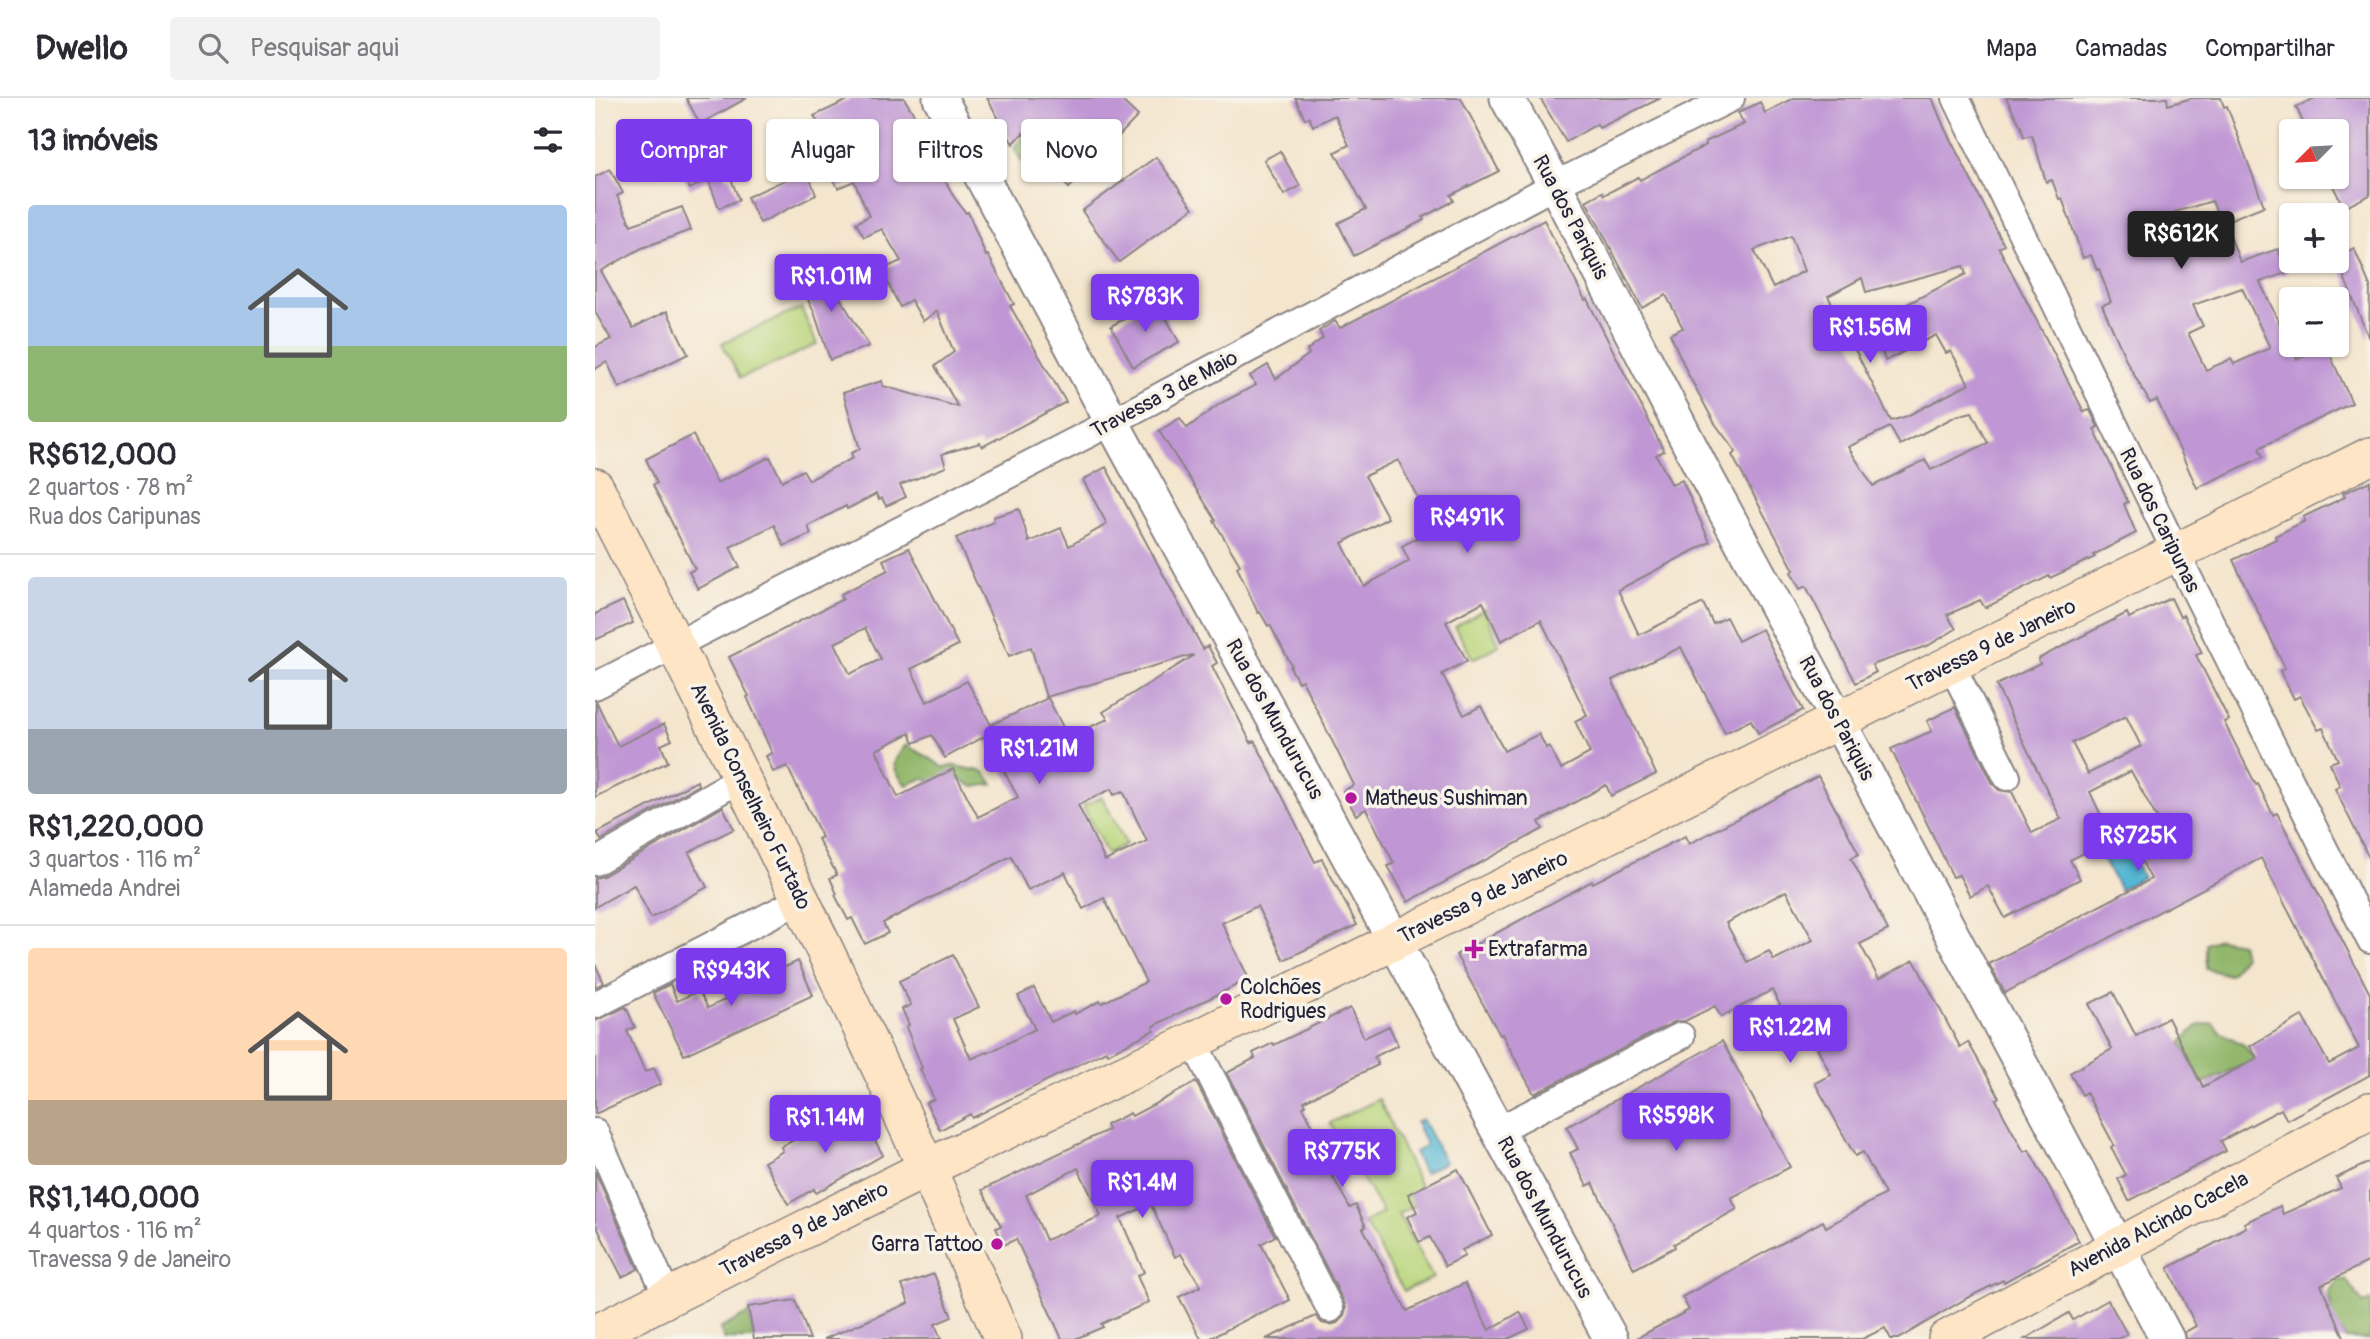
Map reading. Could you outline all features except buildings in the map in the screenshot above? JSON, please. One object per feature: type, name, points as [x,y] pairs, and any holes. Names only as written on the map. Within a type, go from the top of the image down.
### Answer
[{"type":"main road","name":"Travessa 9 de Janeiro","points":[[595,1334],[929,1167],[1193,1041],[1839,722],[2370,456]]},
{"type":"main road","name":"Avenida Conselheiro Furtado","points":[[595,487],[802,899],[929,1167],[1003,1339]]},
{"type":"main road","name":"Avenida Alcindo Cacela","points":[[1947,1339],[2370,1111]]},
{"type":"street","name":"Rua dos Mundurucus","points":[[940,98],[1112,422],[1611,1339]]},
{"type":"street","name":"Rua dos Pariquis","points":[[1507,98],[2167,1339]]},
{"type":"street","name":"Travessa 3 de Maio","points":[[595,687],[1112,422],[1555,185],[1731,98]]},
{"type":"street","name":"Rua dos Caripunas","points":[[1957,98],[2176,553],[2370,940]]},
{"type":"street","points":[[1951,664],[2007,777]]},
{"type":"street","points":[[595,862],[742,778]]},
{"type":"street","points":[[595,1005],[802,899]]},
{"type":"street","points":[[1498,1130],[1681,1036]]},
{"type":"street","points":[[1193,1041],[1330,1309]]},
{"type":"street","points":[[595,1132],[668,1298]]},
{"type":"green space","points":[[1061,98],[1079,98],[1060,119],[1041,119]]},
{"type":"green space","points":[[1021,140],[1021,161],[1014,147]]},
{"type":"green space","points":[[801,308],[817,344],[740,378],[722,343]]},
{"type":"green space","points":[[1484,609],[1499,645],[1473,659],[1455,627]]},
{"type":"green space","points":[[906,745],[942,767],[954,766],[985,772],[993,784],[973,787],[960,779],[943,790],[924,778],[906,785],[894,765]]},
{"type":"green space","points":[[1102,797],[1126,844],[1107,854],[1083,806]]},
{"type":"green space","points":[[2219,939],[2241,943],[2244,956],[2230,975],[2206,969],[2206,944]]},
{"type":"green space","points":[[2213,1023],[2220,1032],[2244,1045],[2255,1060],[2202,1084],[2181,1043],[2197,1026]]},
{"type":"green space","points":[[1379,1099],[1421,1188],[1414,1206],[1398,1214],[1433,1278],[1404,1291],[1364,1222],[1383,1213],[1330,1123]]},
{"type":"green space","points":[[2339,1280],[2346,1280],[2364,1304],[2370,1300],[2370,1339],[2346,1339],[2334,1320],[2328,1292]]},
{"type":"green space","points":[[749,1313],[754,1339],[724,1339],[720,1329]]},
{"type":"water","points":[[2125,844],[2143,877],[2120,890],[2102,857]]},
{"type":"water","points":[[1422,1119],[1445,1162],[1424,1173],[1414,1153],[1425,1146],[1416,1122]]},
{"type":"place","name":"Matheus Sushiman","points":[[1351,798]]},
{"type":"place","name":"Extrafarma","points":[[1474,949]]},
{"type":"place","name":"Colchões Rodrigues","points":[[1226,999]]},
{"type":"place","name":"Garra Tattoo","points":[[997,1244]]}]
